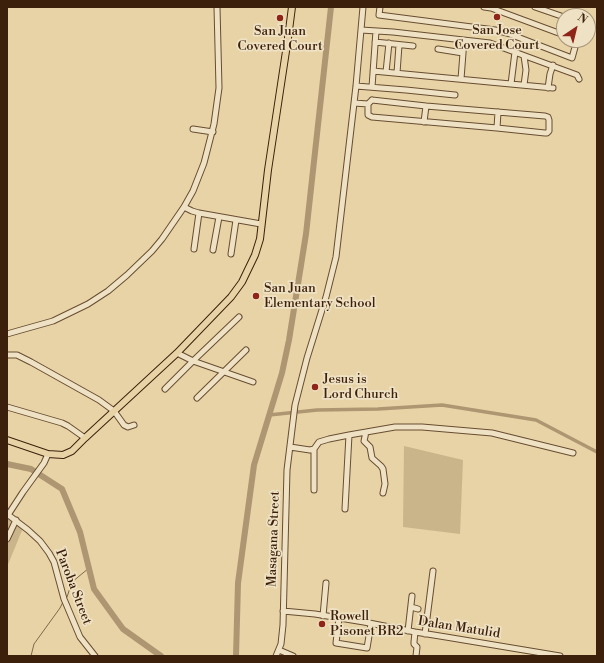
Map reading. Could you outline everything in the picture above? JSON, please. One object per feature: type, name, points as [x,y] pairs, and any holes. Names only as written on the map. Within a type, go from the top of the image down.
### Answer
[{"type":"main road","points":[[7,440],[48,454],[63,455],[72,451],[177,353],[232,297],[242,282],[255,255],[260,239],[268,170],[292,7]]},
{"type":"street","points":[[7,334],[53,321],[76,310],[108,290],[127,275],[152,251],[184,207],[193,191],[204,163],[213,132],[218,88],[217,7]]},
{"type":"street","name":"Masagana Street","points":[[276,656],[282,640],[287,470],[295,405],[336,257],[356,86],[362,7]]},
{"type":"street","points":[[380,7],[379,15],[494,30],[506,33],[572,58],[575,48]]},
{"type":"street","points":[[484,7],[491,8],[556,32]]},
{"type":"street","points":[[535,7],[556,14]]},
{"type":"street","points":[[361,30],[393,32],[490,43],[577,74],[579,79]]},
{"type":"street","points":[[372,87],[376,31]]},
{"type":"street","points":[[461,80],[464,40]]},
{"type":"street","points":[[375,42],[413,46]]},
{"type":"street","points":[[386,72],[389,43]]},
{"type":"street","points":[[397,73],[399,45]]},
{"type":"street","points":[[438,49],[463,53]]},
{"type":"street","points":[[511,84],[515,52]]},
{"type":"street","points":[[524,56],[526,70],[524,86]]},
{"type":"street","points":[[373,71],[550,88],[550,74],[553,66]]},
{"type":"street","points":[[356,86],[455,95]]},
{"type":"street","points":[[354,103],[368,104],[372,100],[545,116],[550,120],[549,131],[547,133],[370,117],[368,115],[368,104]]},
{"type":"street","points":[[424,122],[426,106]]},
{"type":"street","points":[[497,128],[498,112]]},
{"type":"street","points":[[193,129],[213,132]]},
{"type":"street","points":[[184,207],[199,213],[261,224]]},
{"type":"street","points":[[194,248],[199,213]]},
{"type":"street","points":[[213,250],[219,217]]},
{"type":"street","points":[[231,254],[236,220]]},
{"type":"street","points":[[165,389],[193,360],[239,317]]},
{"type":"street","points":[[197,398],[246,350]]},
{"type":"street","points":[[177,353],[253,382]]},
{"type":"street","points":[[7,355],[17,355],[31,362],[99,400],[114,412],[124,425],[128,427],[134,425]]},
{"type":"street","points":[[7,407],[62,423],[85,438]]},
{"type":"street","points":[[314,490],[314,449],[319,442],[395,427],[422,427],[492,433],[573,453]]},
{"type":"street","points":[[366,432],[364,441],[370,447],[372,458],[383,469],[385,484],[383,493]]},
{"type":"street","points":[[346,509],[349,435]]},
{"type":"street","points":[[290,447],[310,450],[314,449]]},
{"type":"street","points":[[8,515],[48,454]]},
{"type":"street","name":"Paroba Street","points":[[8,515],[40,541],[49,553],[54,562],[64,599],[80,637],[94,656]]},
{"type":"street","points":[[7,539],[16,520]]},
{"type":"street","points":[[425,634],[433,571]]},
{"type":"street","points":[[323,616],[326,583]]},
{"type":"street","points":[[408,631],[412,596]]},
{"type":"street","points":[[411,607],[418,609]]},
{"type":"street","name":"Dalan Matulid","points":[[283,611],[339,618],[560,656]]},
{"type":"street","points":[[339,618],[336,642],[344,644],[367,648],[371,624]]},
{"type":"street","points":[[415,632],[414,644],[417,647],[416,656]]},
{"type":"street","points":[[279,650],[293,656]]},
{"type":"shaded area","points":[[404,446],[463,460],[460,534],[403,527]]},
{"type":"shaded area","points":[[7,517],[23,528],[7,567]]},
{"type":"waterway","points":[[236,656],[238,583],[254,465],[282,373],[289,340],[306,234],[331,7]]},
{"type":"waterway","points":[[269,415],[317,410],[378,409],[442,405],[536,420],[597,452]]},
{"type":"waterway","points":[[7,464],[31,469],[62,489],[80,532],[94,589],[123,629],[161,656]]},
{"type":"waterway","points":[[67,597],[72,582],[89,568]]},
{"type":"waterway","points":[[31,656],[34,644],[63,602]]},
{"type":"place","name":"San Jose Covered Court","points":[[497,17]]},
{"type":"place","name":"San Juan Covered Court","points":[[280,18]]},
{"type":"place","name":"San Juan Elementary School","points":[[256,296]]},
{"type":"place","name":"Jesus is Lord Church","points":[[315,387]]},
{"type":"place","name":"Rowell Pisonet BR2","points":[[322,624]]}]
